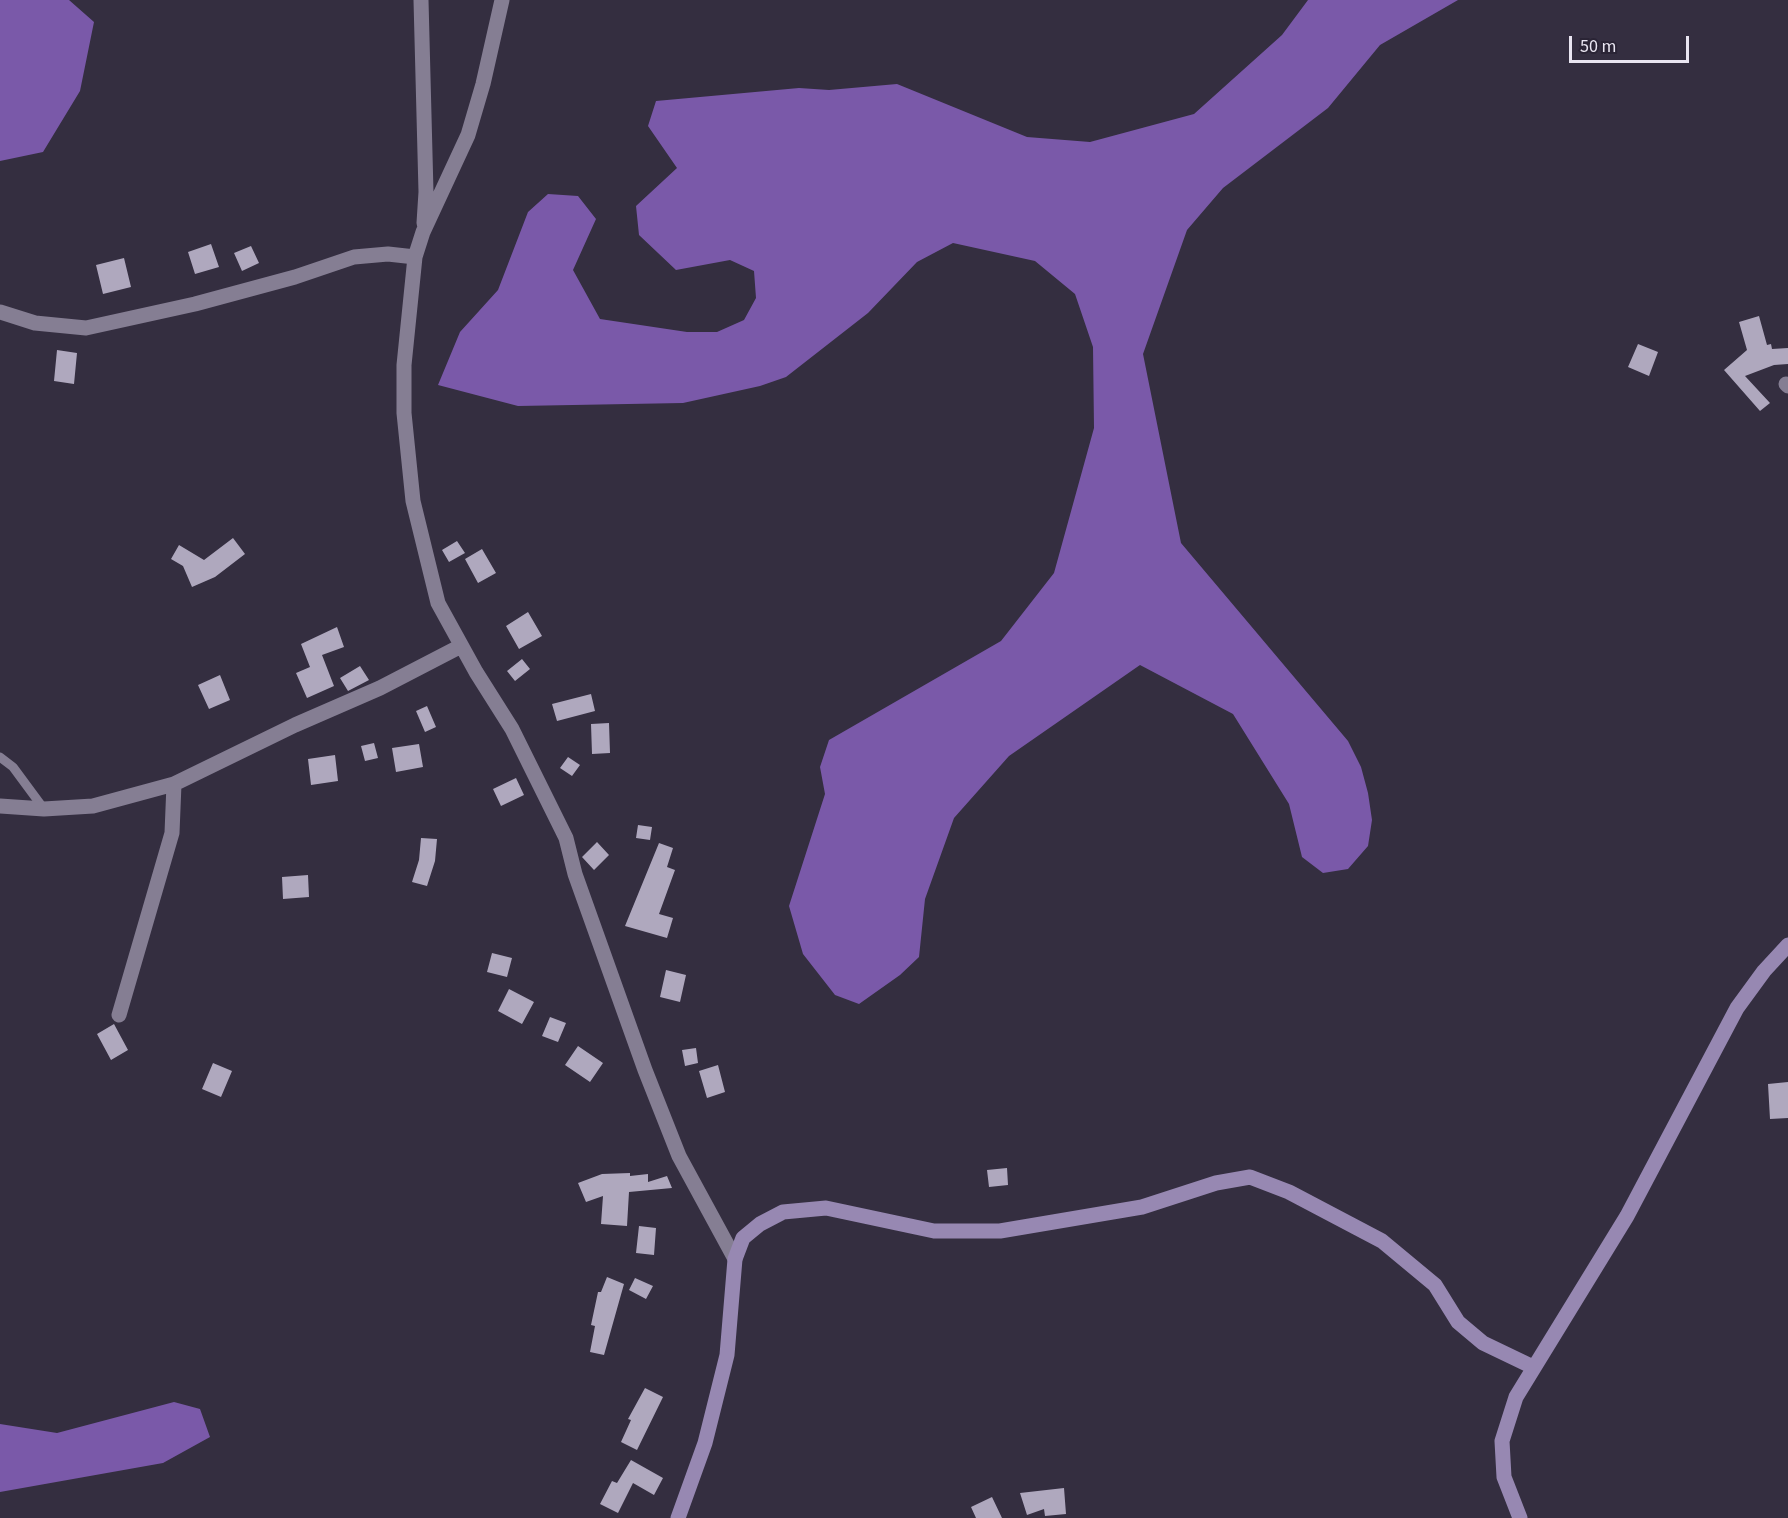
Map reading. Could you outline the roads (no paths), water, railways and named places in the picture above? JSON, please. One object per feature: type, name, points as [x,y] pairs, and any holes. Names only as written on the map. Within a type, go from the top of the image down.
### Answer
[{"type":"street","points":[[421,0],[426,192],[423,231]]},
{"type":"street","points":[[502,0],[483,84],[468,135],[423,231],[415,257],[404,365],[405,413],[413,501],[438,603],[461,646],[512,729],[566,838],[575,874],[645,1070],[680,1156],[735,1259]]},
{"type":"street","points":[[0,312],[35,323],[86,328],[195,304],[295,277],[354,257],[388,254],[415,257]]},
{"type":"street","points":[[0,806],[44,809],[93,806],[174,784],[295,725],[380,688],[461,646]]},
{"type":"street","points":[[119,1015],[172,833],[174,784]]},
{"type":"street","points":[[1520,1518],[1504,1477],[1502,1441],[1516,1396],[1575,1305],[1627,1216],[1737,1008],[1764,971],[1788,945]]},
{"type":"street","points":[[678,1518],[705,1443],[727,1355],[735,1259],[743,1238],[760,1224],[783,1212],[826,1208],[933,1231],[1000,1230],[1142,1207],[1216,1183],[1250,1176],[1289,1192],[1382,1241],[1435,1285],[1458,1322],[1483,1343],[1533,1367]]},
{"type":"lane","points":[[0,757],[13,767],[44,809]]}]
